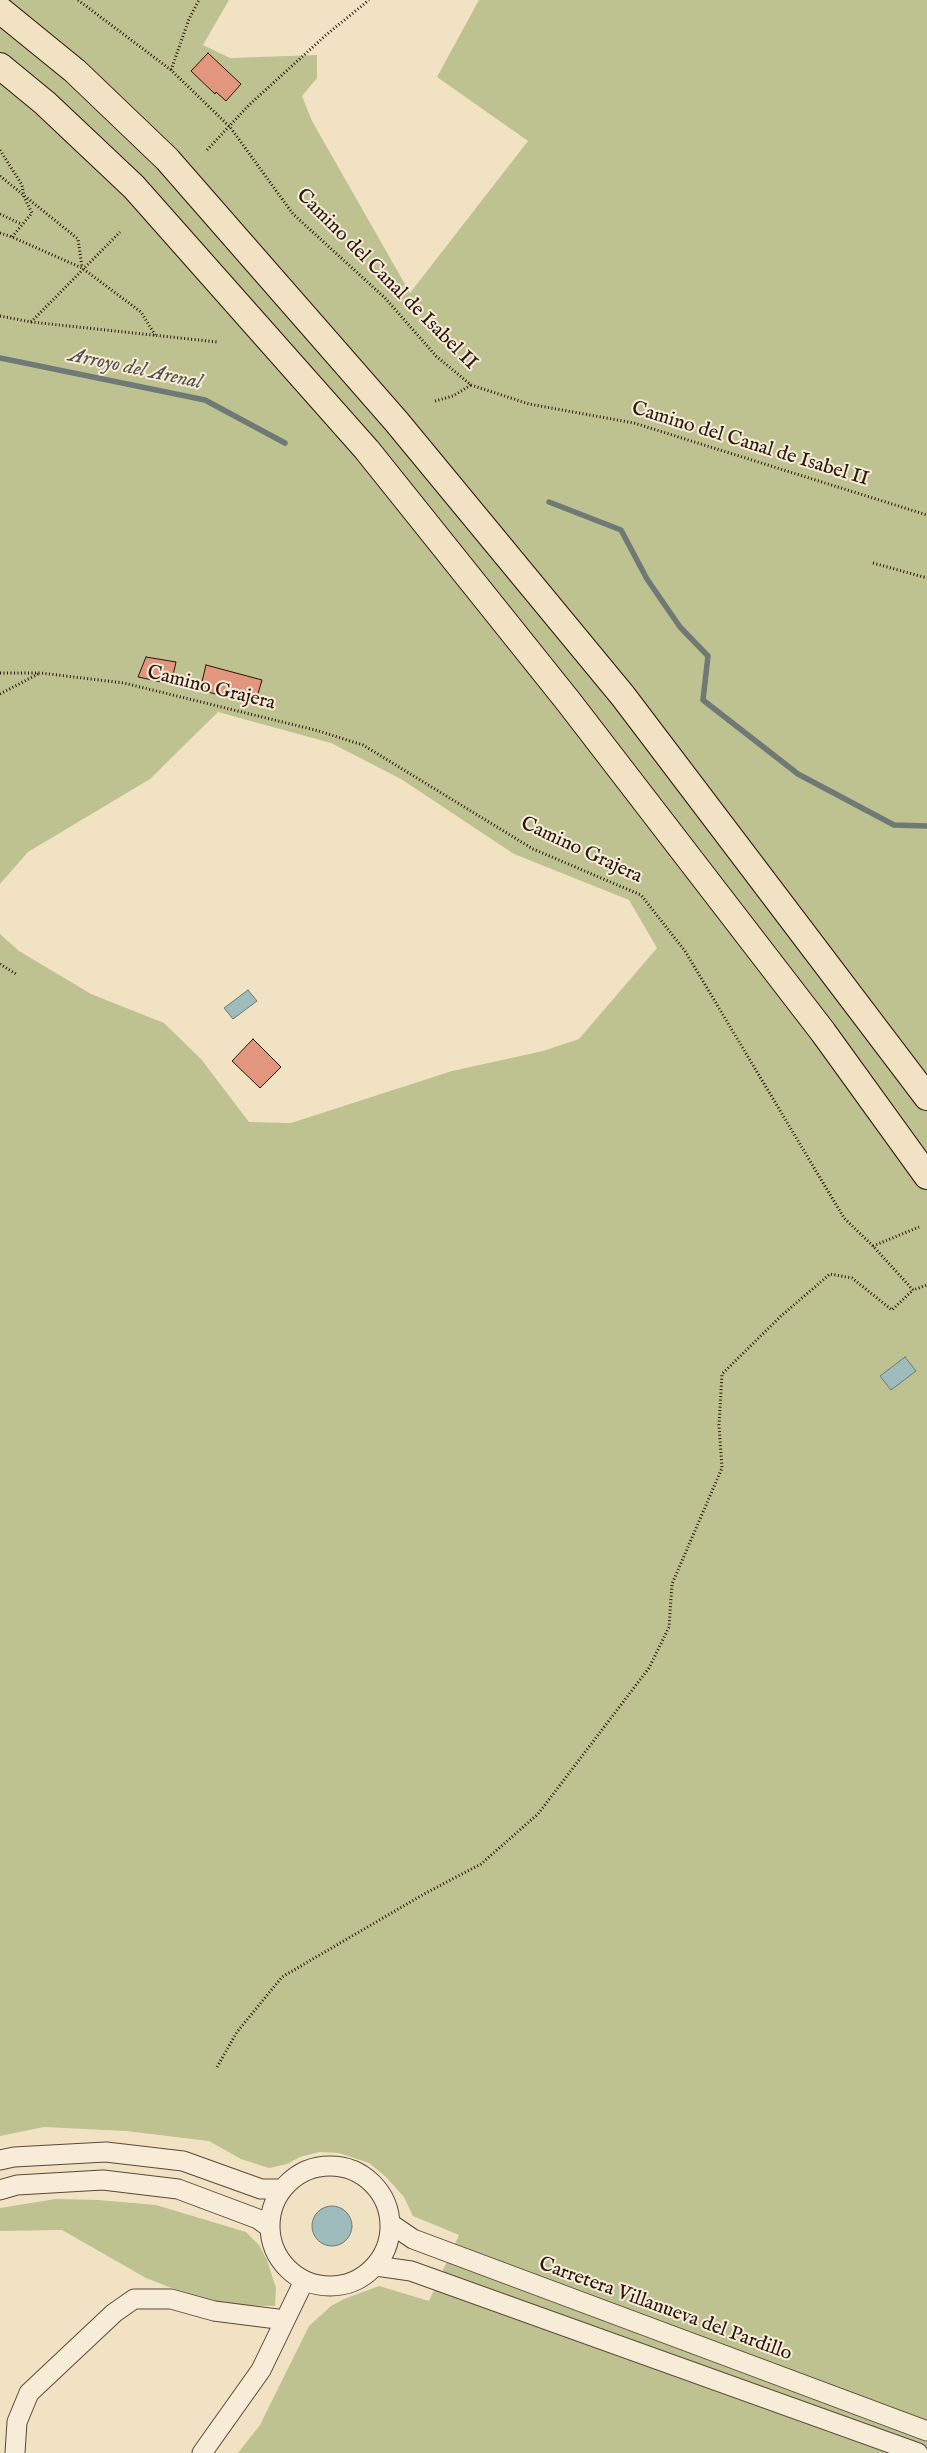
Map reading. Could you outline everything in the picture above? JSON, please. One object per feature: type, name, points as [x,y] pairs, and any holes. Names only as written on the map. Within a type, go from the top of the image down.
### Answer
[{"type":"highway","points":[[0,10],[75,71],[167,159],[396,422],[623,696],[927,1097]]},
{"type":"highway","points":[[0,66],[45,103],[134,187],[366,450],[580,717],[823,1032],[927,1176]]},
{"type":"street","points":[[0,2160],[14,2157],[106,2152],[183,2161],[261,2189],[282,2189]]},
{"type":"street","points":[[324,2165],[349,2168],[371,2180],[386,2200],[391,2224],[388,2246],[376,2266],[355,2281],[330,2286],[304,2281],[286,2267],[274,2249],[269,2227],[272,2207],[282,2189],[300,2173],[324,2165]]},
{"type":"street","points":[[0,2190],[17,2185],[104,2180],[178,2189],[258,2219],[269,2227]]},
{"type":"street","name":"Carretera Villanueva del Pardillo","points":[[391,2224],[413,2239],[927,2431]]},
{"type":"street","points":[[376,2266],[412,2271],[918,2453]]},
{"type":"street","points":[[202,2453],[261,2370],[304,2281]]},
{"type":"street","points":[[15,2453],[17,2422],[30,2393],[114,2313],[134,2298],[171,2299],[214,2311],[285,2320]]},
{"type":"path","name":"Camino del Canal de Isabel II","points":[[78,0],[171,70],[230,127],[293,214],[386,298],[436,356],[471,385],[529,404],[634,423],[927,516]]},
{"type":"path","points":[[171,70],[189,19],[199,0]]},
{"type":"path","points":[[207,150],[263,93],[369,0]]},
{"type":"path","points":[[0,150],[22,185],[24,198],[32,212],[12,237]]},
{"type":"path","points":[[0,176],[24,198],[78,240],[82,268]]},
{"type":"path","points":[[0,214],[21,224]]},
{"type":"path","points":[[31,322],[82,268],[120,232]]},
{"type":"path","points":[[0,233],[82,268],[141,312],[155,335]]},
{"type":"path","points":[[0,316],[31,322],[217,342]]},
{"type":"path","points":[[435,400],[453,396],[471,385]]},
{"type":"path","points":[[874,564],[927,578]]},
{"type":"path","points":[[0,694],[41,673]]},
{"type":"path","name":"Camino Grajera","points":[[0,674],[41,673],[124,683],[319,731],[363,746],[533,849],[642,895],[685,951],[844,1218],[873,1246],[913,1290]]},
{"type":"path","points":[[0,964],[16,974]]},
{"type":"path","points":[[873,1246],[919,1227]]},
{"type":"path","points":[[218,2067],[237,2032],[282,1977],[424,1894],[481,1864],[538,1814],[649,1668],[669,1627],[672,1584],[722,1468],[719,1426],[722,1374],[781,1316],[830,1274],[852,1278],[892,1310],[913,1290],[927,1284]]},
{"type":"green space","points":[[0,0],[229,0],[203,45],[230,58],[317,55],[317,78],[302,96],[312,121],[410,293],[528,141],[437,77],[479,0],[927,0],[927,2453],[238,2453],[260,2425],[309,2326],[331,2306],[379,2286],[429,2301],[459,2235],[413,2216],[404,2197],[386,2177],[369,2163],[339,2153],[319,2152],[300,2157],[287,2164],[269,2168],[241,2159],[209,2141],[126,2131],[44,2127],[0,2136],[0,934],[19,951],[91,994],[164,1023],[201,1059],[249,1122],[291,1123],[452,1071],[543,1051],[579,1039],[657,948],[629,900],[514,854],[401,779],[331,743],[218,712],[150,779],[28,852],[0,884]]},
{"type":"green space","points":[[56,2199],[98,2200],[156,2205],[246,2232],[259,2245],[267,2260],[276,2288],[275,2306],[215,2305],[146,2278],[62,2230],[0,2231],[0,2208]]},
{"type":"water","points":[[248,990],[257,1001],[233,1019],[224,1008]]},
{"type":"water","points":[[905,1357],[916,1371],[891,1390],[880,1376]]},
{"type":"water","points":[[332,2206],[343,2209],[349,2215],[352,2226],[349,2237],[343,2243],[332,2246],[321,2243],[315,2237],[312,2226],[315,2215],[321,2209]]},
{"type":"building","points":[[208,53],[241,84],[226,101],[216,92],[215,94],[191,71]]},
{"type":"building","points":[[146,657],[176,662],[171,684],[138,677]]},
{"type":"building","points":[[206,665],[262,680],[255,704],[200,690]]},
{"type":"building","points":[[253,1039],[281,1067],[260,1088],[232,1061]]},
{"type":"waterway","name":"Arroyo del Arenal","points":[[0,358],[205,400],[285,443]]},
{"type":"waterway","name":"Arroyo del Arenal","points":[[549,502],[621,530],[647,579],[680,627],[708,656],[703,700],[798,774],[894,825],[927,826]]}]
